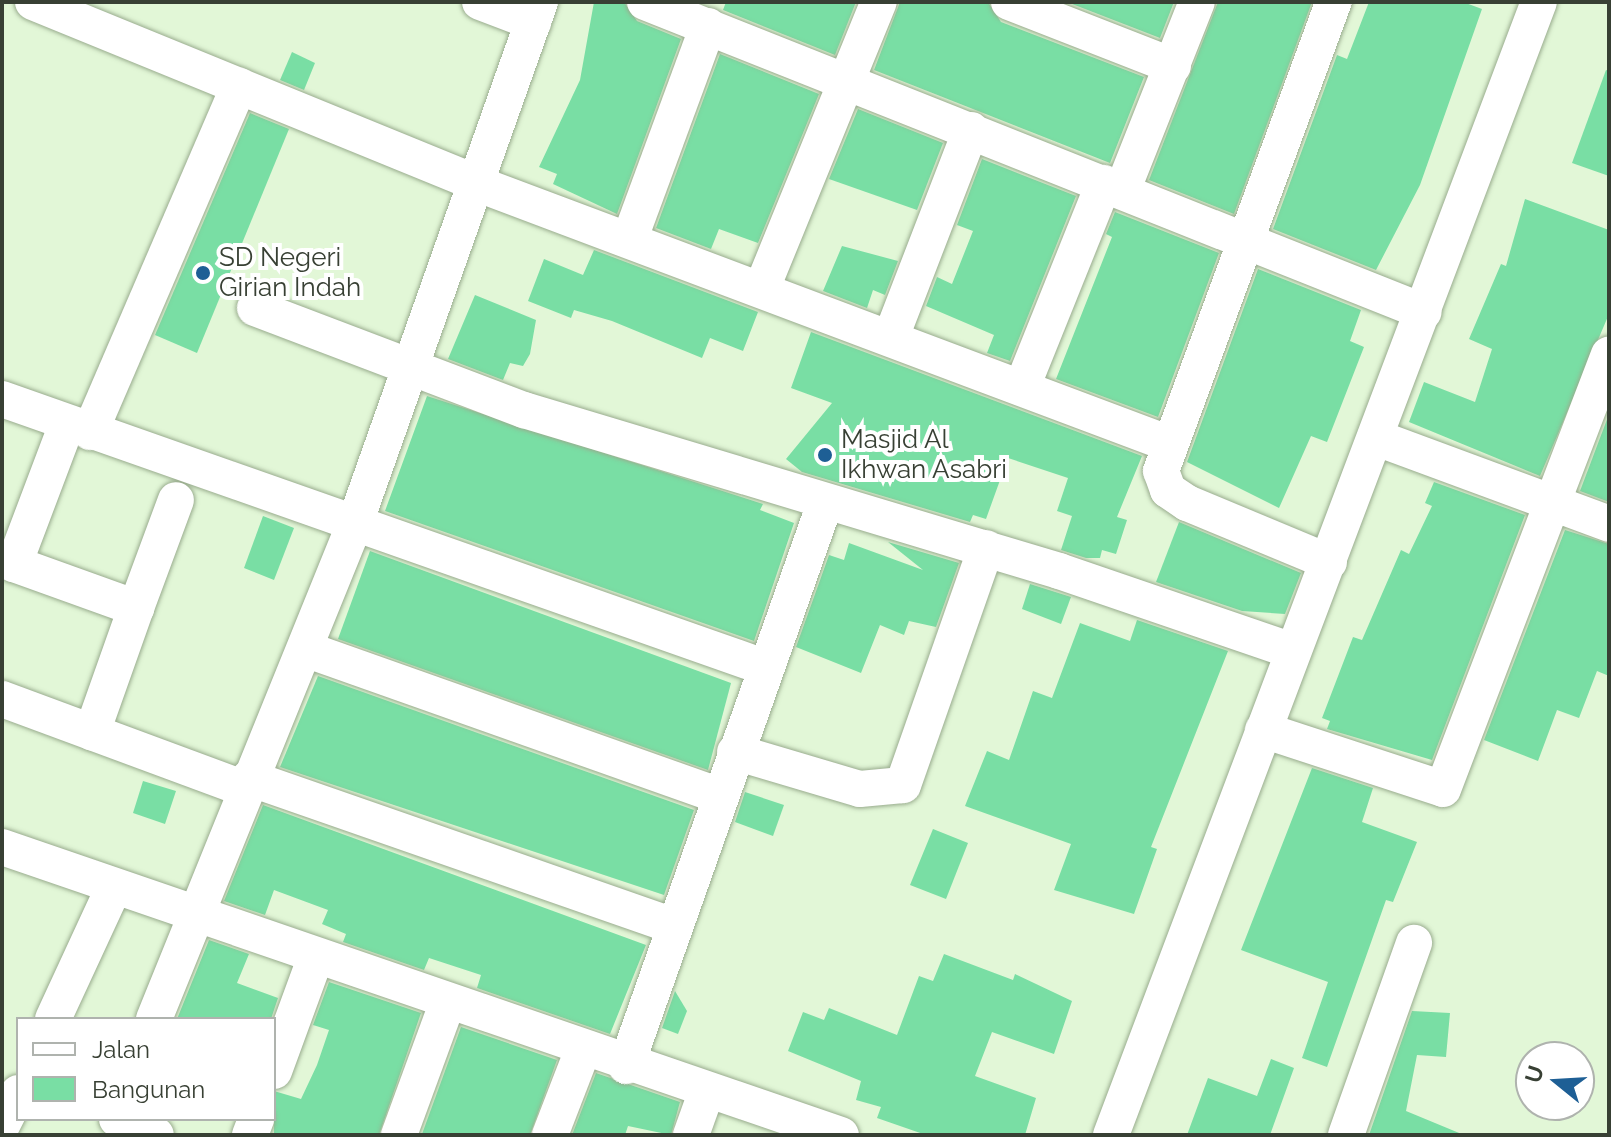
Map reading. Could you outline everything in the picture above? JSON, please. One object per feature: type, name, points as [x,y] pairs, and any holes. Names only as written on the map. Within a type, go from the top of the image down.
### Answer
[{"type":"street","points":[[33,2],[478,184],[630,238],[1167,443]]},
{"type":"street","points":[[155,1017],[355,523],[537,12],[480,2]]},
{"type":"street","points":[[645,2],[846,79],[1424,312]]},
{"type":"street","points":[[762,288],[879,2]]},
{"type":"street","points":[[1009,2],[1173,66]]},
{"type":"street","points":[[1022,387],[1113,187],[1173,66],[1197,2]]},
{"type":"street","points":[[1329,562],[1168,490],[1161,471],[1167,443],[1334,2]]},
{"type":"street","points":[[1111,1135],[1293,651],[1377,438],[1539,2]]},
{"type":"street","points":[[630,238],[708,26]]},
{"type":"street","points":[[136,608],[14,564],[239,86]]},
{"type":"street","points":[[891,337],[971,130]]},
{"type":"street","points":[[255,308],[412,370],[825,503],[986,548],[1293,651]]},
{"type":"street","points":[[1263,730],[1443,789],[1609,355]]},
{"type":"street","points":[[2,399],[764,667]]},
{"type":"street","points":[[1377,438],[1609,524]]},
{"type":"street","points":[[92,732],[176,500]]},
{"type":"street","points":[[626,1066],[764,667],[825,503]]},
{"type":"street","points":[[735,752],[860,789],[903,785],[986,548]]},
{"type":"street","points":[[305,649],[719,796]]},
{"type":"street","points":[[2,699],[92,732],[673,926]]},
{"type":"street","points":[[2,847],[582,1052],[833,1134]]},
{"type":"street","points":[[54,1017],[114,887]]},
{"type":"street","points":[[1346,1135],[1414,943]]},
{"type":"street","points":[[276,1066],[315,959]]},
{"type":"street","points":[[399,1135],[447,1004]]},
{"type":"street","points":[[550,1135],[582,1052]]},
{"type":"street","points":[[691,1135],[706,1093]]},
{"type":"street","points":[[2,1125],[16,1097]]},
{"type":"street","points":[[122,1121],[156,1135]]},
{"type":"building","points":[[594,2],[624,2],[637,21],[681,39],[617,214],[553,184],[557,174],[539,167],[580,80]]},
{"type":"building","points":[[726,2],[856,2],[835,55],[723,10]]},
{"type":"building","points":[[900,2],[988,2],[1001,22],[1144,77],[1110,163],[874,70]]},
{"type":"building","points":[[1067,2],[1174,2],[1160,38]]},
{"type":"building","points":[[1218,2],[1312,2],[1234,214],[1149,180]]},
{"type":"building","points":[[1369,2],[1463,2],[1482,9],[1420,185],[1376,270],[1273,229],[1337,55],[1347,59]]},
{"type":"building","points":[[292,52],[315,63],[304,90],[280,80]]},
{"type":"building","points":[[720,54],[819,94],[758,243],[719,229],[711,249],[656,228]]},
{"type":"building","points":[[1606,70],[1609,71],[1609,176],[1572,163]]},
{"type":"building","points":[[858,109],[943,143],[917,210],[829,179]]},
{"type":"building","name":"SD Negeri Girian Indah","points":[[250,113],[289,129],[197,353],[155,335]]},
{"type":"building","points":[[982,159],[1076,196],[1010,361],[987,353],[994,335],[926,306],[937,277],[952,284],[973,231],[957,225]]},
{"type":"building","points":[[1525,199],[1609,230],[1609,314],[1540,476],[1409,422],[1424,382],[1475,402],[1492,349],[1469,339],[1501,264],[1506,266]]},
{"type":"building","points":[[1115,212],[1219,253],[1158,417],[1056,379],[1112,237],[1106,234]]},
{"type":"building","points":[[842,246],[898,261],[885,295],[873,290],[867,308],[823,291]]},
{"type":"building","points":[[594,250],[758,312],[743,351],[710,338],[702,358],[612,321],[574,310],[571,318],[528,301],[544,259],[583,275]]},
{"type":"building","points":[[1258,269],[1361,310],[1350,341],[1364,347],[1327,442],[1311,436],[1279,508],[1187,462]]},
{"type":"building","points":[[475,295],[536,320],[530,354],[523,366],[510,363],[503,380],[448,359]]},
{"type":"building","points":[[811,332],[1142,456],[1117,517],[1127,520],[1116,554],[1102,550],[1100,558],[1086,558],[1061,550],[1072,516],[1057,511],[1068,478],[1008,458],[986,519],[973,515],[970,522],[802,472],[786,459],[832,403],[791,388]]},
{"type":"building","points":[[427,396],[763,504],[760,510],[794,523],[754,641],[385,511]]},
{"type":"building","points":[[1609,414],[1609,502],[1580,491]]},
{"type":"building","points":[[1434,482],[1525,515],[1432,760],[1327,729],[1330,721],[1322,718],[1353,637],[1362,640],[1401,550],[1409,554],[1432,506],[1425,503]]},
{"type":"building","points":[[263,516],[294,528],[274,580],[244,568]]},
{"type":"building","points":[[1179,522],[1301,573],[1285,614],[1242,611],[1156,582]]},
{"type":"building","points":[[1565,530],[1609,544],[1609,676],[1597,671],[1579,718],[1557,710],[1538,761],[1484,740]]},
{"type":"building","points":[[888,542],[959,563],[936,627],[909,621],[904,635],[880,625],[861,673],[796,647],[829,555],[844,560],[849,543],[923,570]]},
{"type":"building","points":[[370,551],[731,683],[708,770],[338,639]]},
{"type":"building","points":[[1030,584],[1071,597],[1061,624],[1022,609]]},
{"type":"building","points":[[1137,620],[1228,651],[1151,847],[1157,849],[1134,914],[1054,890],[1071,844],[965,806],[987,751],[1009,760],[1033,691],[1052,698],[1080,623],[1130,641]]},
{"type":"building","points":[[318,676],[694,810],[664,895],[280,767]]},
{"type":"building","points":[[1312,768],[1373,788],[1362,822],[1417,842],[1393,902],[1386,900],[1327,1067],[1302,1058],[1328,982],[1241,950]]},
{"type":"building","points":[[143,781],[176,791],[165,824],[133,813]]},
{"type":"building","points":[[745,792],[784,805],[773,836],[735,822]]},
{"type":"building","points":[[263,805],[646,945],[610,1034],[477,988],[481,975],[429,958],[424,970],[343,942],[346,934],[322,924],[328,910],[274,890],[265,915],[224,901]]},
{"type":"building","points":[[933,829],[968,843],[946,899],[910,885]]},
{"type":"building","points":[[209,940],[249,954],[237,983],[278,998],[272,1017],[178,1017]]},
{"type":"building","points":[[944,954],[1013,980],[1015,974],[1072,1001],[1054,1054],[992,1032],[975,1076],[1036,1098],[1025,1135],[926,1135],[877,1118],[881,1107],[856,1100],[861,1081],[788,1051],[803,1012],[824,1020],[829,1008],[897,1035],[919,976],[933,981]]},
{"type":"building","points":[[329,982],[421,1013],[379,1135],[274,1135],[276,1092],[301,1099],[317,1065],[329,1030],[313,1025]]},
{"type":"building","points":[[675,991],[687,1011],[678,1034],[662,1028]]},
{"type":"building","points":[[1412,1011],[1450,1013],[1446,1057],[1417,1055],[1406,1111],[1464,1135],[1369,1135]]},
{"type":"building","points":[[461,1027],[557,1060],[530,1135],[422,1134]]},
{"type":"building","points":[[1271,1059],[1294,1068],[1270,1135],[1187,1135],[1208,1078],[1257,1096]]},
{"type":"building","points":[[596,1073],[680,1102],[671,1135],[628,1126],[625,1135],[572,1135]]},
{"type":"place","name":"SD Negeri Girian Indah","points":[[203,273]]},
{"type":"place","name":"Masjid Al Ikhwan Asabri","points":[[825,455]]}]
